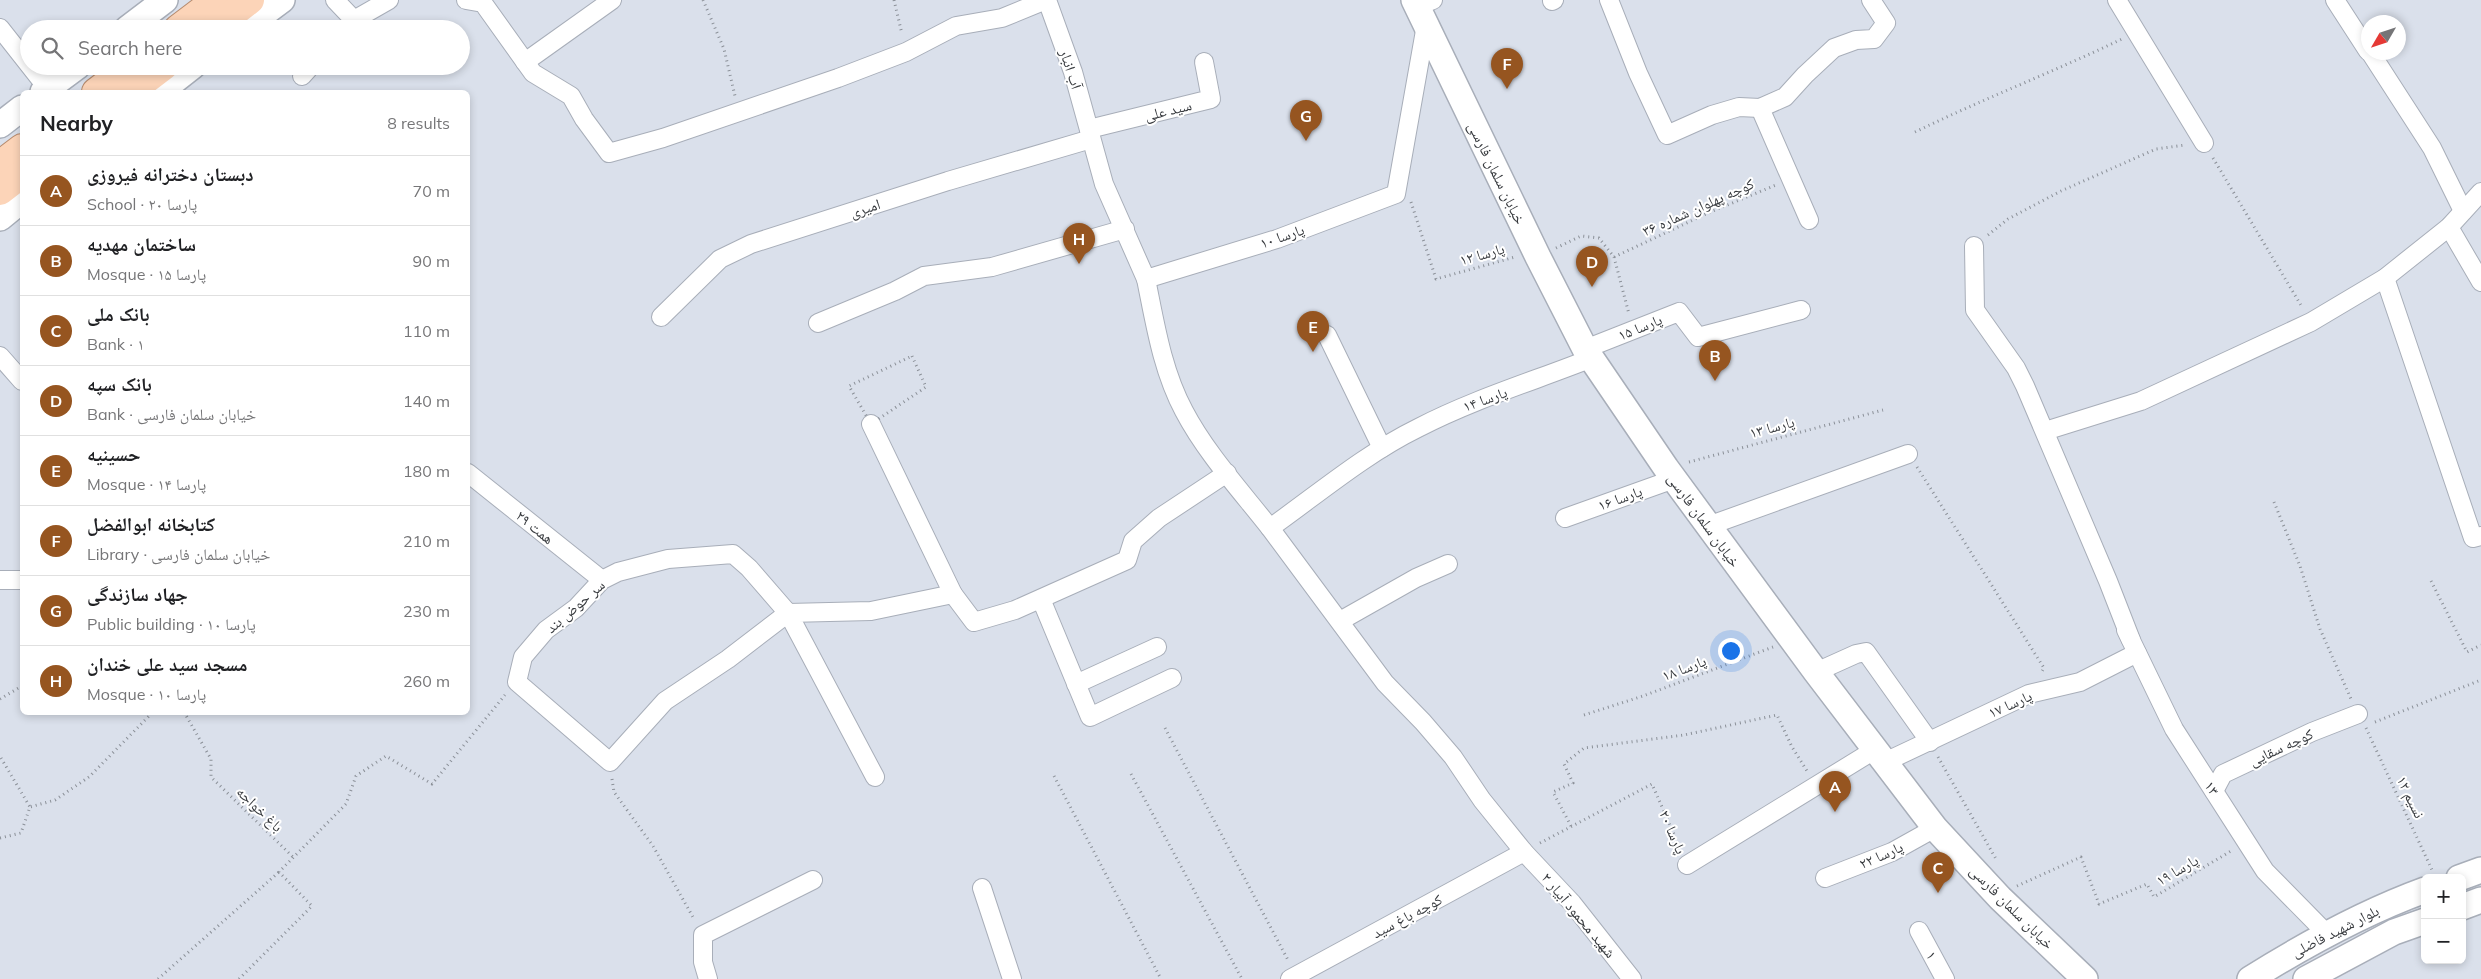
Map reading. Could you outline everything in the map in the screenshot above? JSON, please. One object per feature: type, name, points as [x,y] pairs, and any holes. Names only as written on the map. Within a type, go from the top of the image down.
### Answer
[{"type":"main road","points":[[139,20],[165,0]]},
{"type":"main road","points":[[190,20],[216,0]]},
{"type":"main road","points":[[224,20],[250,0]]},
{"type":"main road","points":[[255,20],[282,0]]},
{"type":"main road","name":"خیابان سلمان فارسی","points":[[1423,8],[1536,254],[1589,354],[1670,473],[1792,640],[1934,828],[2000,898],[2084,979]]},
{"type":"main road","points":[[46,90],[66,75]]},
{"type":"main road","points":[[99,90],[118,75]]},
{"type":"main road","points":[[133,90],[152,75]]},
{"type":"main road","points":[[163,90],[182,75]]},
{"type":"main road","points":[[0,125],[20,110]]},
{"type":"main road","points":[[0,165],[20,150]]},
{"type":"main road","points":[[0,192],[20,176]]},
{"type":"main road","points":[[0,218],[20,202]]},
{"type":"main road","points":[[2466,875],[2481,870]]},
{"type":"main road","name":"بلوار شهید فاضلی","points":[[2250,979],[2326,933],[2388,904],[2421,892]]},
{"type":"main road","points":[[2466,906],[2481,900]]},
{"type":"main road","name":"بلوار شهید فاضلی","points":[[2306,979],[2394,932],[2421,922]]},
{"type":"street","points":[[335,0],[348,20]]},
{"type":"street","points":[[356,20],[388,0]]},
{"type":"street","points":[[466,0],[483,3],[533,73],[571,96],[584,119],[609,153],[663,138],[838,78],[906,52],[956,26],[1002,18],[1046,0]]},
{"type":"street","points":[[525,62],[612,0]]},
{"type":"street","name":"آب انبار","points":[[1046,0],[1073,72],[1090,134]]},
{"type":"street","points":[[1609,0],[1638,74],[1667,135],[1712,115],[1739,107],[1760,108],[1786,97],[1805,75],[1834,48],[1856,40],[1874,39],[1886,23],[1871,0]]},
{"type":"street","points":[[2117,0],[2204,143]]},
{"type":"street","points":[[2335,0],[2361,40]]},
{"type":"street","name":"پارسا ۱۰","points":[[1146,279],[1277,238],[1396,194],[1401,170],[1423,8]]},
{"type":"street","points":[[0,28],[20,56]]},
{"type":"street","points":[[2374,60],[2432,148],[2463,211]]},
{"type":"street","name":"سید علی","points":[[1090,134],[1210,99],[1204,62]]},
{"type":"street","points":[[34,75],[44,90]]},
{"type":"street","points":[[1760,108],[1809,220]]},
{"type":"street","points":[[1090,134],[1104,184],[1146,279]]},
{"type":"street","name":"امیری","points":[[661,317],[720,259],[751,244],[1090,134]]},
{"type":"street","points":[[2045,431],[2141,401],[2311,322],[2385,278],[2448,227],[2481,192]]},
{"type":"street","points":[[2448,227],[2481,282]]},
{"type":"street","points":[[818,323],[894,291],[924,276],[992,267],[1125,229]]},
{"type":"street","name":"۱۳","points":[[1974,246],[1975,310],[2016,368],[2045,431],[2108,580],[2130,639],[2174,729],[2265,871],[2326,933]]},
{"type":"street","points":[[2385,278],[2473,538],[2481,536]]},
{"type":"street","name":"شهید محمود آبیار ۲","points":[[1146,279],[1167,372],[1184,411],[1227,473],[1385,683],[1423,722],[1453,757],[1482,800],[1524,852],[1572,903],[1632,979]]},
{"type":"street","name":"پارسا ۱۵","points":[[1589,354],[1642,327],[1679,312],[1698,337],[1801,310]]},
{"type":"street","points":[[1327,335],[1382,448]]},
{"type":"street","name":"پارسا ۱۴","points":[[1270,528],[1382,448],[1418,428],[1589,354]]},
{"type":"street","points":[[0,356],[20,379]]},
{"type":"street","points":[[871,424],[953,594],[974,622],[1015,610],[1127,560],[1133,542],[1159,518],[1227,473]]},
{"type":"street","points":[[1708,526],[1908,454]]},
{"type":"street","name":"پارسا ۱۶","points":[[1565,518],[1670,473]]},
{"type":"street","name":"همت ۲۹","points":[[470,475],[602,580]]},
{"type":"street","name":"سر حوض بند","points":[[517,682],[523,657],[541,636],[576,608],[602,580],[618,572],[668,559],[733,554],[749,568],[788,613]]},
{"type":"street","points":[[1340,621],[1416,578],[1448,564]]},
{"type":"street","points":[[0,580],[20,580]]},
{"type":"street","points":[[517,682],[610,762],[665,701],[728,659],[788,613],[871,611],[953,594]]},
{"type":"street","points":[[1041,599],[1090,716],[1172,678]]},
{"type":"street","points":[[788,613],[875,777]]},
{"type":"street","name":"پارسا ۱۷","points":[[1880,756],[1930,742],[2029,694],[2080,682],[2130,639]]},
{"type":"street","points":[[1076,684],[1157,647]]},
{"type":"street","points":[[1816,672],[1856,654],[1866,652],[1930,742]]},
{"type":"street","name":"کوچه سقایی","points":[[2214,791],[2223,774],[2312,732],[2362,720]]},
{"type":"street","name":"پارسا ۲۰","points":[[1687,865],[1816,786],[1880,756]]},
{"type":"street","name":"پارسا ۲۲","points":[[1825,878],[1892,852],[1934,828]]},
{"type":"street","name":"کوچه باغ سید","points":[[1293,977],[1524,852]]},
{"type":"street","points":[[708,979],[703,962],[702,935],[814,880]]},
{"type":"street","points":[[982,888],[1012,979]]},
{"type":"street","name":"۱","points":[[1919,931],[1945,979]]},
{"type":"path","points":[[703,0],[724,50],[738,111]]},
{"type":"path","points":[[894,0],[906,52]]},
{"type":"path","points":[[1915,132],[1976,102],[2025,81],[2054,72],[2138,32]]},
{"type":"path","points":[[1974,246],[2008,219],[2061,191],[2156,149],[2204,143],[2311,322]]},
{"type":"path","name":"پارسا ۱۲","points":[[1401,170],[1436,279],[1536,254],[1581,236],[1599,238],[1614,257]]},
{"type":"path","name":"کوچه پهلوان شماره ۳۶","points":[[1614,257],[1708,213],[1791,178]]},
{"type":"path","points":[[1614,257],[1630,314],[1642,327]]},
{"type":"path","points":[[912,356],[926,387],[871,424],[849,386],[912,356]]},
{"type":"path","name":"پارسا ۱۳","points":[[1670,473],[1883,410]]},
{"type":"path","points":[[1908,454],[2044,668],[2029,694]]},
{"type":"path","name":"نسیم ۱۲","points":[[2274,502],[2300,566],[2320,629],[2433,874]]},
{"type":"path","points":[[2431,581],[2467,652],[2481,645]]},
{"type":"path","name":"پارسا ۱۸","points":[[1584,715],[1653,692],[1792,640]]},
{"type":"path","points":[[2362,720],[2481,680]]},
{"type":"path","points":[[158,979],[279,872],[346,804],[356,776],[386,756],[432,784],[517,682]]},
{"type":"path","points":[[0,700],[20,687]]},
{"type":"path","points":[[30,807],[55,800],[89,777],[150,715]]},
{"type":"path","name":"باغ خواجه","points":[[186,715],[211,759],[211,777],[293,858]]},
{"type":"path","points":[[1571,826],[1553,792],[1573,782],[1564,764],[1584,748],[1684,735],[1778,715],[1792,747],[1816,786]]},
{"type":"path","points":[[1165,728],[1293,977]]},
{"type":"path","points":[[1930,742],[1997,862]]},
{"type":"path","points":[[0,838],[21,833],[30,807],[1,758]]},
{"type":"path","points":[[610,762],[614,792],[653,846],[702,935]]},
{"type":"path","points":[[1131,774],[1242,979]]},
{"type":"path","points":[[1054,776],[1161,979]]},
{"type":"path","name":"پارسا ۲۰","points":[[1524,852],[1652,784],[1687,865]]},
{"type":"path","name":"پارسا ۱۹","points":[[2012,888],[2081,857],[2100,904],[2147,884],[2154,897],[2247,842]]},
{"type":"path","points":[[239,979],[312,906],[279,872]]},
{"type":"place","name":"کتابخانه ابوالفضل","points":[[1507,89]]},
{"type":"place","name":"جهاد سازندگی","points":[[1306,141]]},
{"type":"place","name":"مسجد سید علی خندان","points":[[1079,264]]},
{"type":"place","name":"بانک سپه","points":[[1592,287]]},
{"type":"place","name":"حسینیه","points":[[1313,352]]},
{"type":"place","name":"ساختمان مهدیه","points":[[1715,381]]},
{"type":"place","name":"دبستان دخترانه فیروزی","points":[[1835,812]]},
{"type":"place","name":"بانک ملی","points":[[1938,893]]}]
